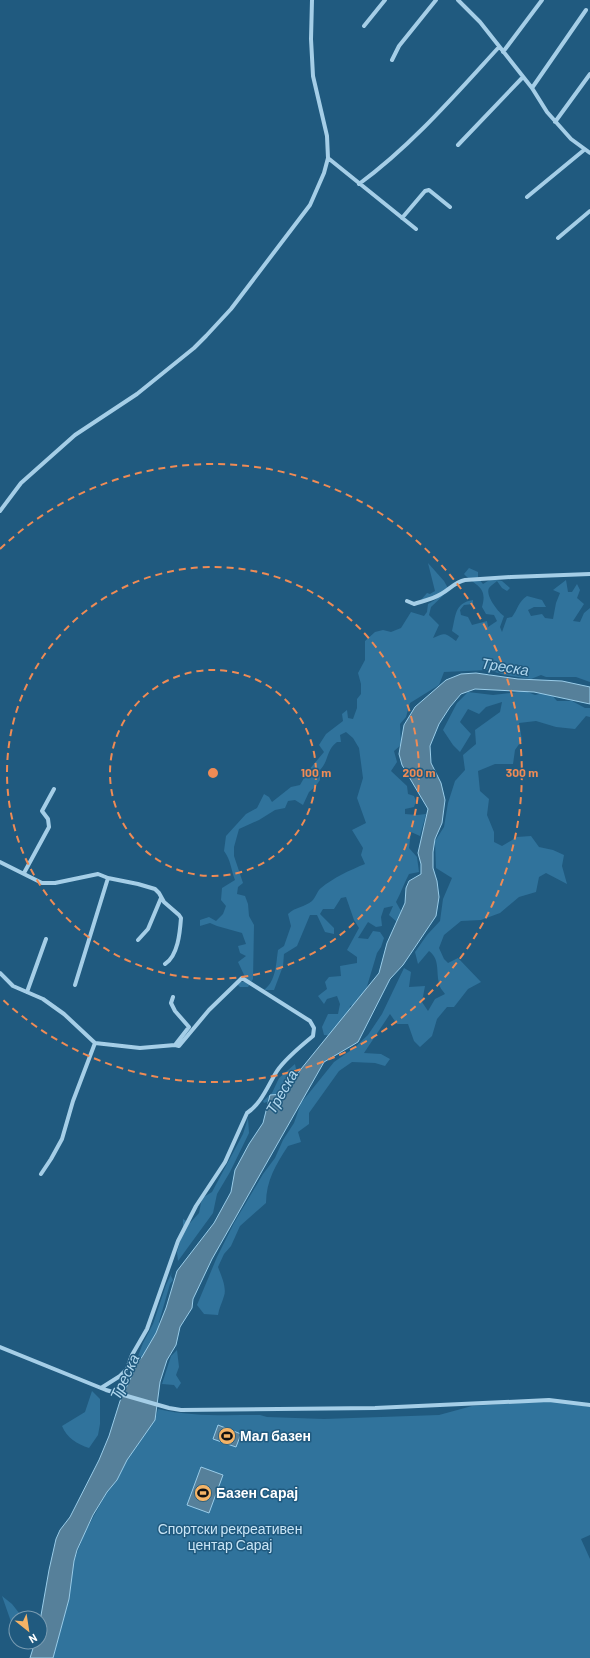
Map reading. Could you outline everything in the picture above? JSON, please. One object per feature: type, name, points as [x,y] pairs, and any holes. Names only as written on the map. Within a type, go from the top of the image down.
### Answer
[{"type":"street","points":[[0,511],[22,483],[75,435],[137,394],[194,348],[219,323],[267,264],[310,205],[324,173],[328,158],[327,136],[313,76],[311,39],[312,0]]},
{"type":"street","points":[[364,26],[385,0]]},
{"type":"street","points":[[392,60],[399,46],[436,0]]},
{"type":"street","points":[[458,0],[480,22],[523,76],[555,122],[571,139],[588,151],[527,197]]},
{"type":"street","points":[[503,52],[542,0]]},
{"type":"street","points":[[532,88],[586,10]]},
{"type":"street","points":[[359,184],[375,172],[424,128],[499,47]]},
{"type":"street","points":[[555,122],[590,74]]},
{"type":"street","points":[[458,145],[523,76]]},
{"type":"street","points":[[328,158],[416,229]]},
{"type":"street","points":[[402,218],[425,191],[429,190],[450,207]]},
{"type":"street","points":[[558,238],[590,211]]},
{"type":"street","points":[[406,601],[414,604],[433,598],[442,594],[459,581],[511,577],[590,574]]},
{"type":"street","points":[[24,873],[49,827],[48,819],[42,810],[54,789]]},
{"type":"street","points":[[0,862],[42,883],[55,883],[98,874],[108,878],[155,889],[164,902],[179,914],[181,918],[174,953],[171,961],[166,964]]},
{"type":"street","points":[[75,986],[108,878]]},
{"type":"street","points":[[138,940],[148,929],[162,898]]},
{"type":"street","points":[[27,992],[46,939]]},
{"type":"street","points":[[0,973],[13,986],[43,999],[64,1014],[95,1043],[140,1048],[174,1045],[179,1046],[208,1010],[242,978],[310,1021],[314,1028],[313,1036],[278,1069],[260,1100],[252,1110],[247,1113],[225,1162],[196,1206],[178,1241],[147,1330],[132,1355],[127,1369],[120,1376],[101,1388]]},
{"type":"street","points":[[173,997],[171,1003],[175,1011],[189,1027],[174,1045]]},
{"type":"street","points":[[41,1174],[62,1139],[69,1113],[95,1043]]},
{"type":"street","points":[[0,1347],[101,1388],[169,1408],[191,1410],[347,1409],[549,1400],[590,1405]]},
{"type":"green space","points":[[428,563],[444,581],[449,590],[431,607],[429,615],[439,625],[433,638],[445,634],[456,641],[459,636],[452,631],[455,615],[462,604],[473,600],[473,604],[464,605],[460,610],[461,615],[468,617],[472,625],[487,621],[488,627],[497,621],[494,615],[486,614],[482,607],[483,595],[480,588],[464,574],[469,568],[478,572],[478,578],[483,584],[491,579],[502,581],[510,588],[507,591],[502,588],[497,581],[489,588],[488,591],[490,599],[504,616],[500,627],[502,632],[507,618],[512,617],[520,603],[527,596],[542,600],[546,607],[534,607],[528,610],[531,616],[542,614],[545,618],[553,619],[556,603],[560,593],[553,590],[566,580],[568,592],[572,592],[577,584],[580,590],[577,598],[584,604],[573,621],[580,622],[584,613],[590,608],[590,682],[576,677],[546,677],[541,675],[531,679],[505,675],[488,670],[444,672],[439,685],[410,703],[406,717],[400,724],[401,745],[394,751],[397,762],[391,771],[407,786],[408,794],[414,796],[416,801],[414,807],[405,809],[405,814],[426,814],[420,836],[411,832],[409,848],[417,857],[419,872],[409,874],[396,902],[401,911],[397,922],[389,915],[393,906],[384,908],[381,917],[382,926],[376,927],[368,922],[358,938],[368,939],[373,931],[380,932],[384,938],[377,953],[362,1003],[350,1006],[349,1020],[335,1036],[324,1035],[322,1027],[328,1014],[338,1014],[340,1004],[337,996],[327,999],[324,1004],[318,996],[327,989],[325,982],[329,977],[341,976],[340,966],[357,963],[357,957],[347,950],[359,928],[354,920],[346,897],[341,898],[334,909],[323,909],[320,914],[334,928],[334,934],[325,932],[317,915],[310,915],[297,946],[284,954],[283,966],[274,990],[264,990],[271,982],[276,966],[278,950],[284,946],[291,926],[288,914],[312,901],[320,889],[331,881],[365,864],[361,855],[363,848],[352,830],[366,823],[357,798],[363,778],[359,748],[353,738],[346,732],[340,735],[341,742],[337,742],[331,748],[323,767],[320,770],[320,780],[309,792],[303,805],[295,800],[288,801],[285,808],[275,810],[259,820],[239,829],[234,847],[234,856],[243,883],[238,887],[237,894],[245,896],[248,904],[249,916],[254,925],[253,979],[248,987],[240,987],[235,982],[245,982],[246,979],[238,962],[246,956],[240,953],[238,946],[246,944],[242,933],[210,923],[200,926],[200,920],[209,917],[216,921],[223,914],[226,906],[221,900],[222,888],[235,880],[230,861],[224,851],[226,836],[246,814],[257,808],[264,794],[269,797],[272,802],[291,787],[300,785],[308,771],[324,752],[319,745],[326,734],[343,721],[342,714],[347,710],[348,718],[353,719],[357,708],[357,699],[361,694],[361,684],[358,673],[365,660],[365,641],[375,632],[383,630],[391,632],[401,628],[411,612],[424,616],[427,612],[428,604],[440,595],[421,600],[427,593],[430,594],[435,591]]},
{"type":"green space","points":[[525,691],[535,695],[549,692],[557,701],[572,701],[585,708],[590,708],[590,717],[586,716],[575,729],[556,727],[536,721],[519,723],[522,740],[515,750],[513,764],[495,764],[478,771],[480,791],[489,799],[487,815],[494,832],[494,842],[502,846],[517,837],[531,836],[539,847],[553,850],[564,855],[562,866],[567,884],[546,873],[539,877],[536,892],[519,897],[500,913],[481,920],[461,921],[444,935],[439,948],[444,959],[448,963],[458,958],[481,982],[468,989],[454,1007],[447,1007],[437,1019],[432,1036],[420,1047],[414,1041],[408,1024],[397,1024],[390,1014],[364,1053],[381,1054],[390,1059],[385,1066],[375,1063],[352,1062],[339,1071],[309,1113],[309,1124],[298,1132],[301,1142],[288,1146],[276,1166],[268,1187],[266,1203],[240,1226],[231,1246],[224,1254],[218,1267],[225,1293],[218,1315],[204,1314],[197,1305],[217,1257],[234,1223],[263,1174],[275,1158],[283,1140],[294,1123],[301,1103],[334,1062],[354,1048],[368,1035],[382,1014],[404,968],[411,972],[409,987],[425,986],[422,1002],[428,1011],[435,999],[445,994],[439,984],[435,958],[429,951],[418,964],[415,952],[427,935],[440,921],[443,899],[452,878],[436,868],[435,841],[444,827],[448,803],[455,781],[465,770],[463,755],[476,744],[475,730],[500,712],[502,702],[486,707],[479,714],[468,709],[460,722],[471,734],[460,752],[453,745],[443,730],[457,703],[468,692],[493,695]]},
{"type":"green space","points":[[295,1064],[296,1069],[291,1072],[290,1084],[286,1095],[264,1103],[263,1101],[272,1093],[279,1078]]},
{"type":"green space","points":[[248,1118],[249,1133],[230,1172],[217,1194],[213,1213],[178,1261],[177,1252],[183,1231],[183,1219],[190,1223],[199,1213],[202,1198],[212,1192],[243,1134]]},
{"type":"green space","points":[[172,1272],[171,1276],[173,1280],[170,1284],[159,1322],[160,1332],[137,1366],[125,1390],[120,1386],[130,1377],[143,1343],[153,1324]]},
{"type":"green space","points":[[177,1350],[179,1367],[176,1375],[181,1383],[177,1389],[174,1385],[162,1384],[171,1356]]},
{"type":"green space","points":[[92,1391],[100,1399],[100,1424],[98,1435],[89,1448],[80,1445],[73,1440],[62,1426],[85,1412]]},
{"type":"green space","name":"Спортски рекреативен центар Сарај","points":[[551,1401],[590,1407],[590,1535],[581,1539],[590,1559],[590,1658],[53,1658],[69,1599],[74,1561],[84,1534],[107,1492],[117,1480],[127,1460],[155,1420],[158,1409],[171,1412],[196,1414],[260,1415],[267,1417],[324,1419],[439,1415],[472,1406]]},
{"type":"green space","points":[[2,1596],[17,1610],[8,1610],[8,1613]]},
{"type":"shaded area","points":[[476,673],[518,679],[562,681],[590,687],[590,704],[534,692],[475,689],[461,694],[439,724],[430,746],[431,763],[441,783],[445,800],[442,823],[435,839],[433,852],[433,868],[437,881],[439,897],[436,916],[403,965],[390,979],[358,1042],[324,1062],[212,1259],[193,1299],[192,1308],[180,1327],[176,1345],[167,1360],[160,1382],[155,1420],[127,1460],[117,1480],[107,1492],[93,1515],[77,1550],[69,1599],[53,1658],[30,1658],[32,1650],[48,1650],[48,1610],[42,1610],[56,1539],[60,1530],[70,1517],[99,1460],[109,1436],[120,1401],[138,1362],[156,1333],[166,1308],[177,1271],[214,1223],[231,1192],[235,1170],[249,1144],[263,1123],[270,1095],[283,1094],[301,1069],[379,973],[387,943],[405,903],[406,888],[409,881],[421,874],[421,864],[418,853],[428,809],[402,765],[399,754],[404,725],[415,707],[446,680],[461,674]]},
{"type":"shaded area","name":"Мал базен","points":[[218,1425],[241,1434],[236,1447],[213,1439]]},
{"type":"shaded area","points":[[201,1467],[223,1475],[209,1513],[187,1505]]},
{"type":"place","name":"Мал базен","points":[[227,1436]]},
{"type":"place","name":"Базен Сарај","points":[[203,1493]]},
{"type":"water label","name":"Треска","points":[[505,667]]},
{"type":"water label","name":"Треска","points":[[282,1092]]},
{"type":"water label","name":"Треска","points":[[125,1377]]}]
